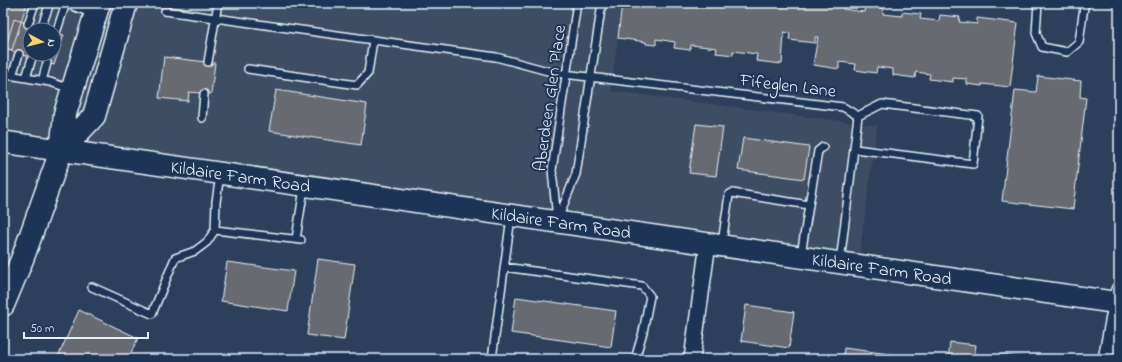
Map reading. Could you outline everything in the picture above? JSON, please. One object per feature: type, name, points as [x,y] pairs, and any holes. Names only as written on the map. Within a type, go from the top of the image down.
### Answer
[{"type":"main road","points":[[61,151],[94,116],[126,3]]},
{"type":"main road","points":[[3,304],[23,257],[61,151],[65,114],[98,9]]},
{"type":"main road","name":"Kildaire Farm Road","points":[[3,142],[840,263],[1118,299]]},
{"type":"street","points":[[692,359],[715,244]]},
{"type":"street","points":[[1106,359],[1118,299]]},
{"type":"lane","points":[[29,22],[35,3]]},
{"type":"lane","points":[[43,22],[50,3]]},
{"type":"lane","points":[[60,22],[67,3],[75,7],[98,9]]},
{"type":"lane","points":[[208,62],[218,3]]},
{"type":"lane","name":"Aberdeen Glen Place","points":[[557,221],[552,170],[577,3]]},
{"type":"lane","points":[[557,221],[576,174],[602,3]]},
{"type":"lane","points":[[1038,3],[1036,33],[1042,47],[1067,52],[1079,42],[1084,7],[1081,3]]},
{"type":"lane","name":"Fifeglen Lane","points":[[165,11],[496,58],[566,74],[843,107],[858,116]]},
{"type":"lane","points":[[248,69],[357,85],[368,73],[373,40]]},
{"type":"lane","points":[[12,76],[19,54]]},
{"type":"lane","points":[[26,78],[31,62]]},
{"type":"lane","points":[[42,81],[47,63]]},
{"type":"lane","points":[[3,74],[42,81],[73,90]]},
{"type":"lane","points":[[202,118],[204,94]]},
{"type":"lane","points":[[840,263],[858,116],[882,104],[978,116],[973,164],[855,149]]},
{"type":"lane","points":[[800,257],[821,149]]},
{"type":"lane","points":[[92,287],[152,314],[175,258],[195,251],[207,242],[215,230],[216,202],[220,174]]},
{"type":"lane","points":[[215,230],[298,239],[304,185]]},
{"type":"lane","points":[[715,244],[728,195],[732,193],[809,205]]},
{"type":"lane","points":[[492,359],[511,215]]},
{"type":"lane","points":[[504,267],[642,286],[650,296],[643,332],[635,359]]},
{"type":"shaded area","points":[[3,3],[622,3],[611,91],[877,126],[858,266],[3,142]]},
{"type":"building","points":[[3,3],[27,3],[12,50],[3,47]]},
{"type":"building","points":[[622,3],[827,3],[827,5],[834,6],[835,4],[844,5],[843,9],[864,12],[865,6],[884,8],[883,14],[902,16],[902,12],[921,14],[920,19],[939,21],[940,15],[960,17],[959,22],[977,24],[977,18],[1018,23],[1010,87],[967,84],[967,79],[953,78],[953,82],[929,79],[930,74],[916,72],[915,78],[893,75],[893,69],[877,67],[876,73],[855,70],[856,64],[839,62],[839,69],[813,65],[818,37],[815,37],[815,43],[789,40],[790,33],[784,32],[782,64],[756,61],[757,54],[733,51],[733,55],[716,53],[717,48],[691,45],[690,50],[674,48],[675,42],[656,39],[656,45],[618,38]]},
{"type":"building","points":[[14,19],[23,22],[22,22],[22,55],[5,49]]},
{"type":"building","points":[[164,57],[215,63],[211,94],[189,92],[188,101],[159,98]]},
{"type":"building","points":[[45,62],[55,62],[54,65]]},
{"type":"building","points":[[1038,76],[1081,81],[1080,97],[1086,98],[1073,209],[1002,201],[1015,90],[1036,92]]},
{"type":"building","points":[[276,90],[367,104],[361,145],[269,131]]},
{"type":"building","points":[[696,124],[723,127],[716,176],[689,173]]},
{"type":"building","points":[[743,138],[809,147],[804,179],[738,170]]},
{"type":"building","points":[[318,259],[355,264],[344,340],[307,335]]},
{"type":"building","points":[[227,262],[294,271],[288,311],[221,301]]},
{"type":"building","points":[[516,297],[616,311],[611,347],[511,333]]},
{"type":"building","points":[[746,305],[794,312],[789,348],[741,341]]},
{"type":"building","points":[[79,310],[138,338],[128,359],[57,359]]},
{"type":"building","points":[[950,342],[976,345],[974,359],[948,359]]},
{"type":"building","points":[[844,348],[897,355],[897,359],[843,359]]},
{"type":"building","points":[[1001,355],[1029,358],[1029,359],[1001,359]]}]
